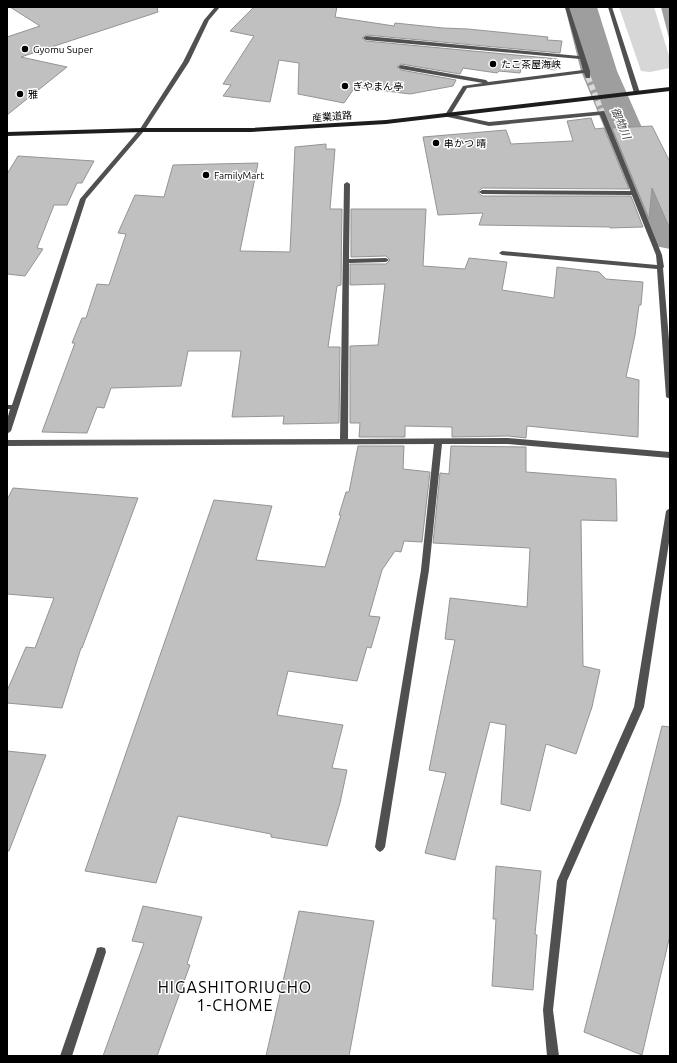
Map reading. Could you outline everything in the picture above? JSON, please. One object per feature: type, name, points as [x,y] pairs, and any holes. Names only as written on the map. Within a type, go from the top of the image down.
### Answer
[{"type":"street","points":[[7,431],[83,199],[142,130],[186,62],[207,20],[218,7]]},
{"type":"street","points":[[567,7],[588,74],[464,88],[448,115],[489,124],[602,112],[660,255],[670,397]]},
{"type":"street","points":[[610,7],[637,93]]},
{"type":"street","points":[[366,38],[583,58]]},
{"type":"street","points":[[401,67],[495,84]]},
{"type":"street","name":"産業道路","points":[[7,134],[142,130],[250,130],[386,122],[670,90]]},
{"type":"street","points":[[344,442],[347,184]]},
{"type":"street","points":[[482,192],[634,193]]},
{"type":"street","points":[[502,253],[661,267]]},
{"type":"street","points":[[346,261],[386,260]]},
{"type":"street","points":[[7,407],[15,407]]},
{"type":"street","points":[[7,444],[508,441],[670,454]]},
{"type":"street","points":[[380,847],[425,570],[438,442]]},
{"type":"street","points":[[553,1056],[548,1010],[562,881],[639,707],[670,511]]},
{"type":"street","points":[[66,1056],[101,952]]},
{"type":"shaded area","points":[[619,7],[654,7],[670,59],[670,68],[650,72],[641,71]]},
{"type":"shaded area","points":[[661,7],[670,7],[670,42]]},
{"type":"building","points":[[10,7],[157,7],[158,12],[21,57],[67,67],[7,115],[7,37],[40,26]]},
{"type":"building","points":[[254,7],[337,7],[335,17],[394,26],[395,23],[468,29],[548,37],[547,40],[562,41],[560,53],[366,35],[362,38],[366,41],[558,59],[556,70],[522,66],[520,73],[499,71],[497,73],[463,68],[460,74],[401,64],[397,67],[401,70],[456,80],[453,86],[410,94],[355,87],[344,103],[298,94],[299,63],[279,60],[270,102],[223,96],[231,85],[223,84],[254,36],[230,31]]},
{"type":"building","points":[[591,118],[595,129],[604,128],[629,189],[482,188],[478,192],[482,196],[631,196],[643,227],[610,228],[479,225],[483,213],[438,215],[423,137],[506,130],[511,144],[573,141],[567,121]]},
{"type":"building","points":[[652,126],[670,162],[670,229],[652,188],[649,219],[612,128]]},
{"type":"building","points":[[326,144],[326,149],[335,149],[330,209],[342,209],[341,285],[337,286],[328,347],[340,347],[339,423],[283,424],[284,416],[232,417],[241,351],[188,351],[181,386],[111,388],[104,408],[97,407],[87,433],[42,432],[75,343],[72,343],[82,318],[86,318],[97,284],[109,285],[126,234],[118,233],[135,195],[164,197],[173,165],[258,163],[240,251],[290,252],[295,147]]},
{"type":"building","points":[[18,156],[94,161],[82,183],[77,183],[67,205],[54,205],[37,248],[43,249],[25,276],[7,274],[7,174]]},
{"type":"building","points":[[351,209],[426,209],[423,266],[465,269],[469,258],[507,262],[502,290],[554,298],[557,267],[599,272],[606,279],[643,282],[641,305],[639,305],[635,335],[626,377],[639,380],[638,437],[527,426],[526,438],[508,436],[452,437],[452,427],[405,426],[405,437],[359,437],[360,423],[350,423],[350,346],[378,345],[385,284],[350,285],[350,264],[386,264],[390,260],[386,256],[351,257]]},
{"type":"building","points":[[358,446],[404,446],[403,469],[430,472],[422,542],[404,541],[401,552],[395,551],[382,570],[369,616],[380,617],[371,648],[367,647],[357,681],[288,671],[277,715],[343,725],[332,768],[347,770],[340,803],[327,846],[271,837],[271,834],[178,816],[156,883],[85,871],[214,500],[272,506],[256,560],[325,567],[341,515],[339,515],[346,492],[349,492]]},
{"type":"building","points":[[451,446],[526,447],[526,472],[616,479],[617,521],[581,520],[583,666],[600,670],[592,707],[576,754],[546,744],[530,811],[501,804],[506,725],[490,722],[455,860],[425,853],[446,773],[429,770],[455,640],[445,639],[450,598],[527,607],[530,548],[433,543],[440,473],[449,474]]},
{"type":"building","points":[[13,488],[138,498],[81,648],[62,708],[7,703],[7,691],[26,647],[35,648],[54,598],[7,594],[7,500]]},
{"type":"building","points":[[662,726],[670,727],[670,935],[642,1055],[584,1032]]},
{"type":"building","points":[[7,751],[46,755],[9,851],[7,851]]},
{"type":"building","points":[[496,866],[541,871],[535,934],[537,935],[533,990],[492,986],[496,919],[493,919]]},
{"type":"building","points":[[143,906],[202,917],[187,964],[190,965],[157,1056],[103,1056],[144,943],[132,941]]},
{"type":"building","points":[[299,911],[374,921],[349,1056],[266,1056]]},
{"type":"waterway","name":"御物川","points":[[581,7],[599,71],[670,237]]},
{"type":"tunnel","points":[[588,77],[602,112]]},
{"type":"place","name":"Gyomu Super","points":[[25,49]]},
{"type":"place","name":"たこ茶屋海峡","points":[[493,64]]},
{"type":"place","name":"ぎやまん亭","points":[[345,86]]},
{"type":"place","name":"雅","points":[[20,94]]},
{"type":"place","name":"串かつ 晴","points":[[436,143]]},
{"type":"place","name":"FamilyMart","points":[[206,175]]},
{"type":"district","name":"HIGASHITORIUCHO 1-CHOME","points":[[235,996]]}]
